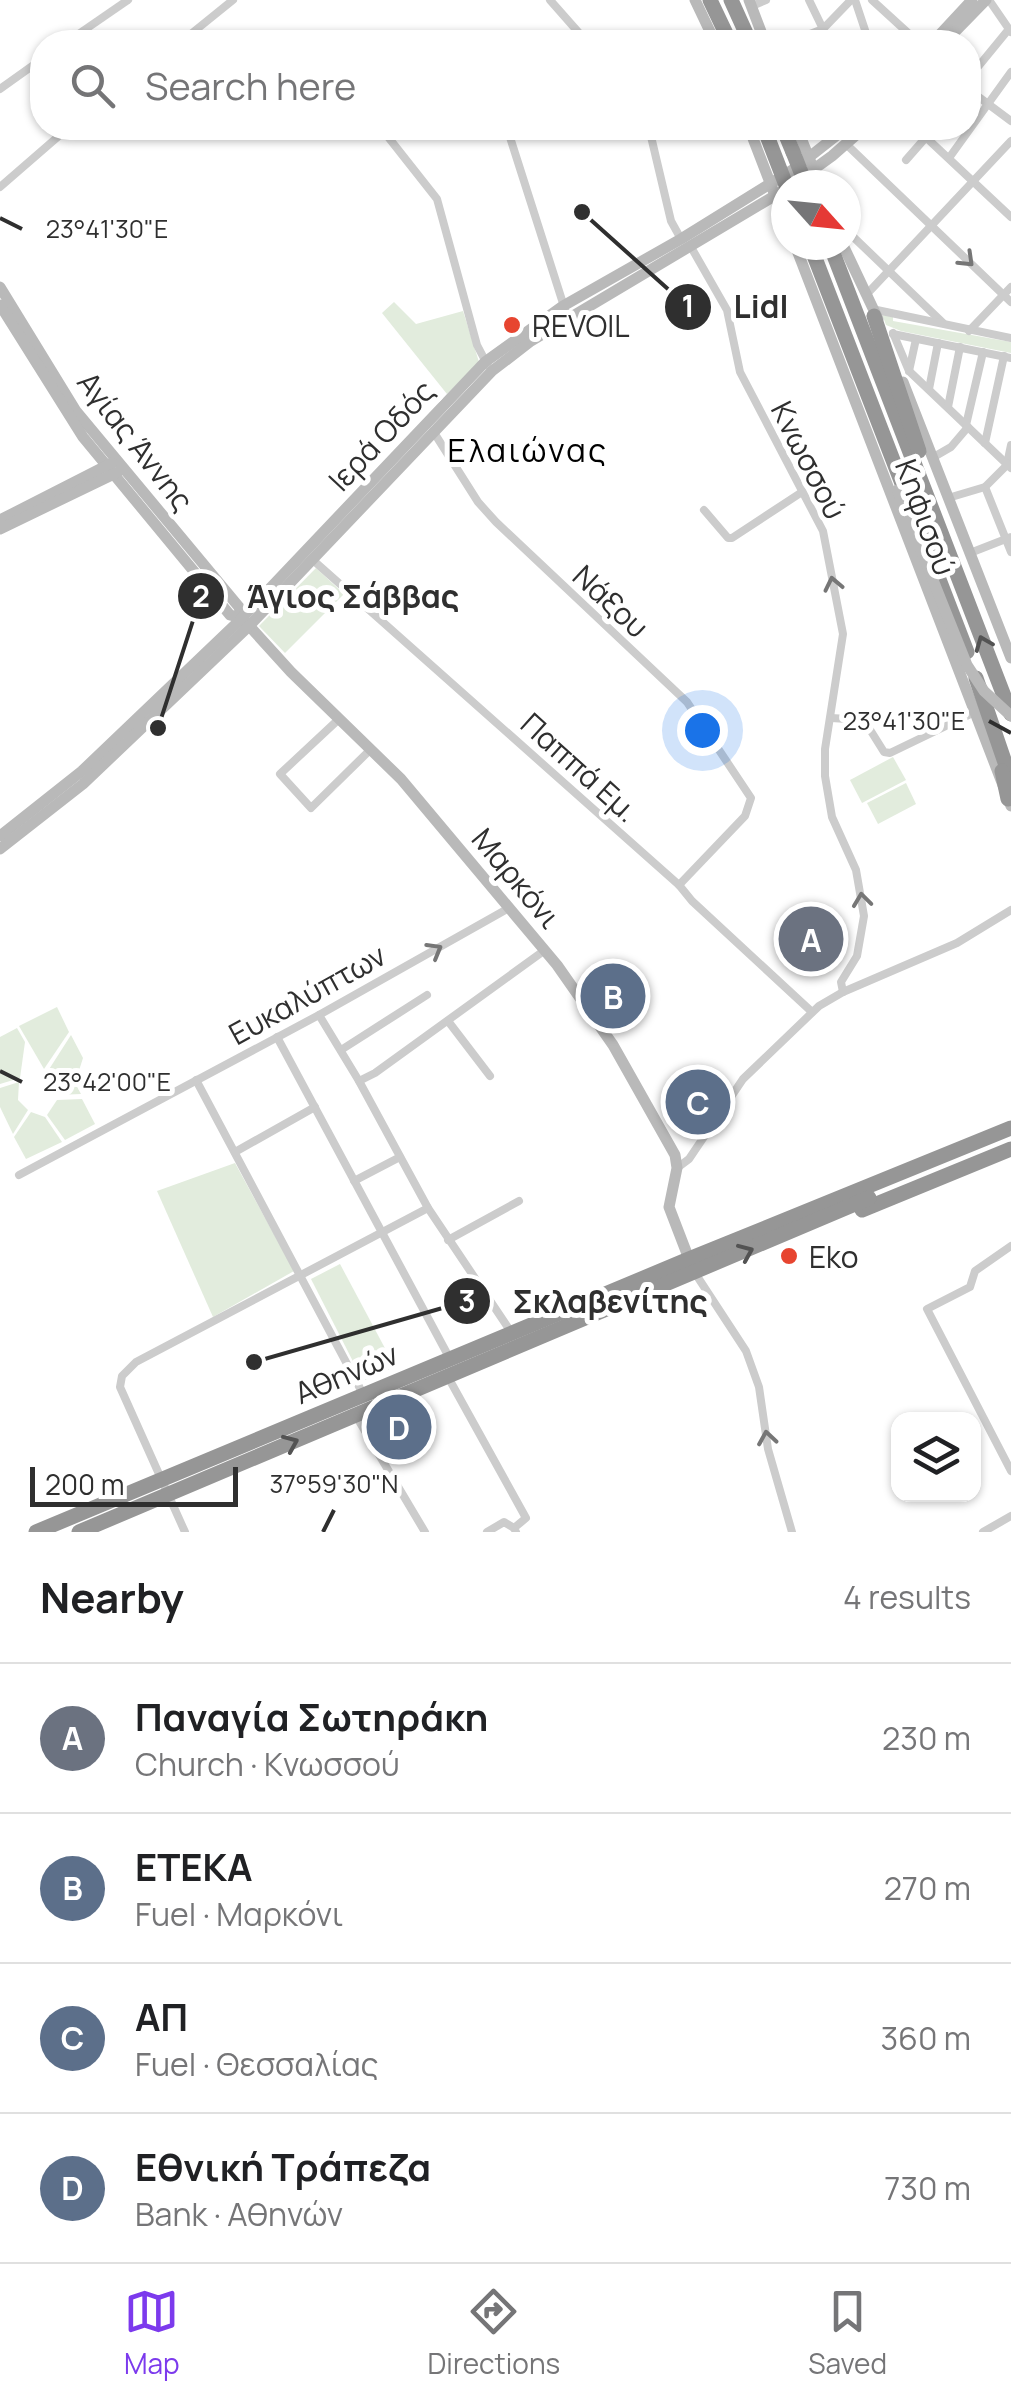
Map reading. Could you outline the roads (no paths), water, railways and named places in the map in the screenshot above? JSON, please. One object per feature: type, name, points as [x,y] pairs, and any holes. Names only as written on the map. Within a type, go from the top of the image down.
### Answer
[{"type":"highway","points":[[710,0],[724,30]]},
{"type":"highway","points":[[730,0],[744,30]]},
{"type":"highway","points":[[768,140],[778,170]]},
{"type":"highway","points":[[796,140],[803,170]]},
{"type":"highway","points":[[816,260],[887,442],[1009,803]]},
{"type":"highway","points":[[836,260],[1011,715]]},
{"type":"highway","points":[[873,313],[912,422],[935,513]]},
{"type":"highway","points":[[887,442],[897,490]]},
{"type":"highway","points":[[999,682],[1011,701]]},
{"type":"highway","points":[[981,711],[1011,780]]},
{"type":"highway","points":[[793,1224],[847,1187],[1011,1119]]},
{"type":"highway","name":"Αθηνών","points":[[36,1532],[356,1416],[692,1266],[1006,1138]]},
{"type":"highway","name":"Αθηνών","points":[[80,1532],[165,1487],[364,1395],[512,1333],[692,1266]]},
{"type":"main road","points":[[695,0],[709,30]]},
{"type":"main road","points":[[957,30],[987,0]]},
{"type":"main road","points":[[942,30],[966,2]]},
{"type":"main road","points":[[750,3],[760,30]]},
{"type":"main road","points":[[754,140],[761,161],[771,172]]},
{"type":"main road","points":[[755,144],[775,161],[794,169],[797,140]]},
{"type":"main road","points":[[800,140],[815,170]]},
{"type":"main road","points":[[810,140],[832,141]]},
{"type":"main road","name":"Ιερά Οδός","points":[[794,169],[832,156],[850,140]]},
{"type":"main road","name":"Ιερά Οδός","points":[[805,170],[832,141]]},
{"type":"main road","points":[[824,170],[832,156]]},
{"type":"main road","points":[[747,197],[760,182],[761,161]]},
{"type":"main road","name":"Ιερά Οδός","points":[[0,836],[82,772],[314,560],[488,367],[686,243],[747,197],[771,191]]},
{"type":"main road","name":"Ιερά Οδός","points":[[0,849],[88,780],[246,622],[488,367],[563,306],[771,196]]},
{"type":"main road","points":[[746,212],[771,213]]},
{"type":"main road","name":"Κηφισού","points":[[801,260],[981,711]]},
{"type":"main road","name":"Κηφισού","points":[[850,260],[873,313],[888,332],[946,498],[1011,658]]},
{"type":"main road","name":"Αγίας Άννης","points":[[0,287],[114,468]]},
{"type":"main road","name":"Αγίας Άννης","points":[[0,306],[50,388],[230,614],[246,622]]},
{"type":"main road","points":[[848,380],[967,665],[984,691],[1011,715]]},
{"type":"main road","points":[[0,520],[114,468]]},
{"type":"main road","points":[[0,529],[114,468]]},
{"type":"main road","name":"Μαρκόνι","points":[[246,622],[401,779],[544,950],[613,1045],[675,1155],[677,1168],[669,1207],[692,1266]]},
{"type":"street","points":[[84,30],[128,0]]},
{"type":"street","points":[[195,30],[233,0]]},
{"type":"street","points":[[550,0],[576,30]]},
{"type":"street","points":[[750,3],[766,0]]},
{"type":"street","points":[[809,0],[823,29],[853,0],[865,30]]},
{"type":"street","points":[[859,10],[871,0],[905,30]]},
{"type":"street","points":[[981,64],[1010,31],[987,0]]},
{"type":"street","points":[[0,89],[30,68]]},
{"type":"street","points":[[981,114],[1011,72]]},
{"type":"street","points":[[981,99],[1011,121]]},
{"type":"street","points":[[0,187],[54,140]]},
{"type":"street","points":[[390,140],[437,199],[477,345],[488,367]]},
{"type":"street","points":[[511,140],[568,319]]},
{"type":"street","name":"Κνωσσού","points":[[652,140],[672,221],[727,310],[740,372],[823,532],[843,634],[825,749],[825,776],[832,818],[856,870],[864,916],[856,956],[841,982],[843,992]]},
{"type":"street","points":[[906,160],[923,140]]},
{"type":"street","points":[[929,140],[1011,218]]},
{"type":"street","points":[[949,158],[962,140]]},
{"type":"street","points":[[866,296],[1011,141]]},
{"type":"street","points":[[846,144],[1007,298]]},
{"type":"street","points":[[861,244],[946,326]]},
{"type":"street","points":[[969,331],[1007,298],[1011,286]]},
{"type":"street","points":[[873,313],[1011,338]]},
{"type":"street","points":[[888,332],[1008,357],[985,443]]},
{"type":"street","points":[[888,332],[909,371],[1010,464]]},
{"type":"street","points":[[909,371],[916,338]]},
{"type":"street","points":[[929,389],[938,343]]},
{"type":"street","points":[[948,407],[960,347]]},
{"type":"street","points":[[932,458],[951,448],[967,426],[982,352]]},
{"type":"street","points":[[999,380],[1011,388]]},
{"type":"street","name":"Νάξου","points":[[433,431],[478,502],[496,522],[687,702],[751,798],[745,816],[678,884]]},
{"type":"street","points":[[946,498],[984,487],[1010,464],[1011,445]]},
{"type":"street","points":[[984,487],[1011,552]]},
{"type":"street","points":[[704,510],[732,538],[802,492]]},
{"type":"street","points":[[970,553],[1008,538]]},
{"type":"street","name":"Παππά Εμ.","points":[[314,560],[678,884],[812,1012]]},
{"type":"street","points":[[832,718],[864,720],[884,752],[890,753],[981,711]]},
{"type":"street","points":[[339,719],[280,774],[312,808],[371,749]]},
{"type":"street","name":"Ευκαλύπτων","points":[[20,1175],[320,1015],[509,908]]},
{"type":"street","points":[[677,1168],[689,1158],[743,1079],[812,1012],[843,992],[957,943],[1011,910]]},
{"type":"street","points":[[359,1080],[544,950]]},
{"type":"street","points":[[341,1050],[427,995]]},
{"type":"street","points":[[320,1015],[428,1208],[512,1333]]},
{"type":"street","points":[[448,1021],[490,1076]]},
{"type":"street","points":[[277,1036],[450,1359]]},
{"type":"street","points":[[196,1080],[364,1395]]},
{"type":"street","points":[[235,1152],[315,1108]]},
{"type":"street","points":[[354,1181],[400,1156]]},
{"type":"street","points":[[448,1240],[519,1201]]},
{"type":"street","points":[[186,1532],[120,1387],[122,1376],[136,1362],[428,1208]]},
{"type":"street","points":[[1011,1246],[975,1271],[970,1287],[927,1308],[1011,1471]]},
{"type":"street","points":[[692,1266],[746,1351],[759,1388],[768,1449],[792,1532]]},
{"type":"street","points":[[448,1377],[526,1518],[515,1530],[504,1522],[487,1532]]},
{"type":"street","points":[[356,1416],[423,1528],[409,1532]]},
{"type":"street","points":[[983,1532],[1011,1516]]},
{"type":"place","name":"Lidl","points":[[582,212]]},
{"type":"place","name":"REVOIL","points":[[512,325]]},
{"type":"place","name":"Άγιος Σάββας","points":[[158,728]]},
{"type":"place","name":"Παναγία Σωτηράκη","points":[[811,939]]},
{"type":"place","name":"ΕΤΕΚΑ","points":[[613,996]]},
{"type":"place","name":"ΑΠ","points":[[698,1102]]},
{"type":"place","name":"Eko","points":[[789,1256]]},
{"type":"place","name":"Σκλαβενίτης","points":[[254,1362]]},
{"type":"place","name":"Εθνική Τράπεζα","points":[[399,1427]]},
{"type":"district","name":"Ελαιώνας","points":[[528,450]]}]
